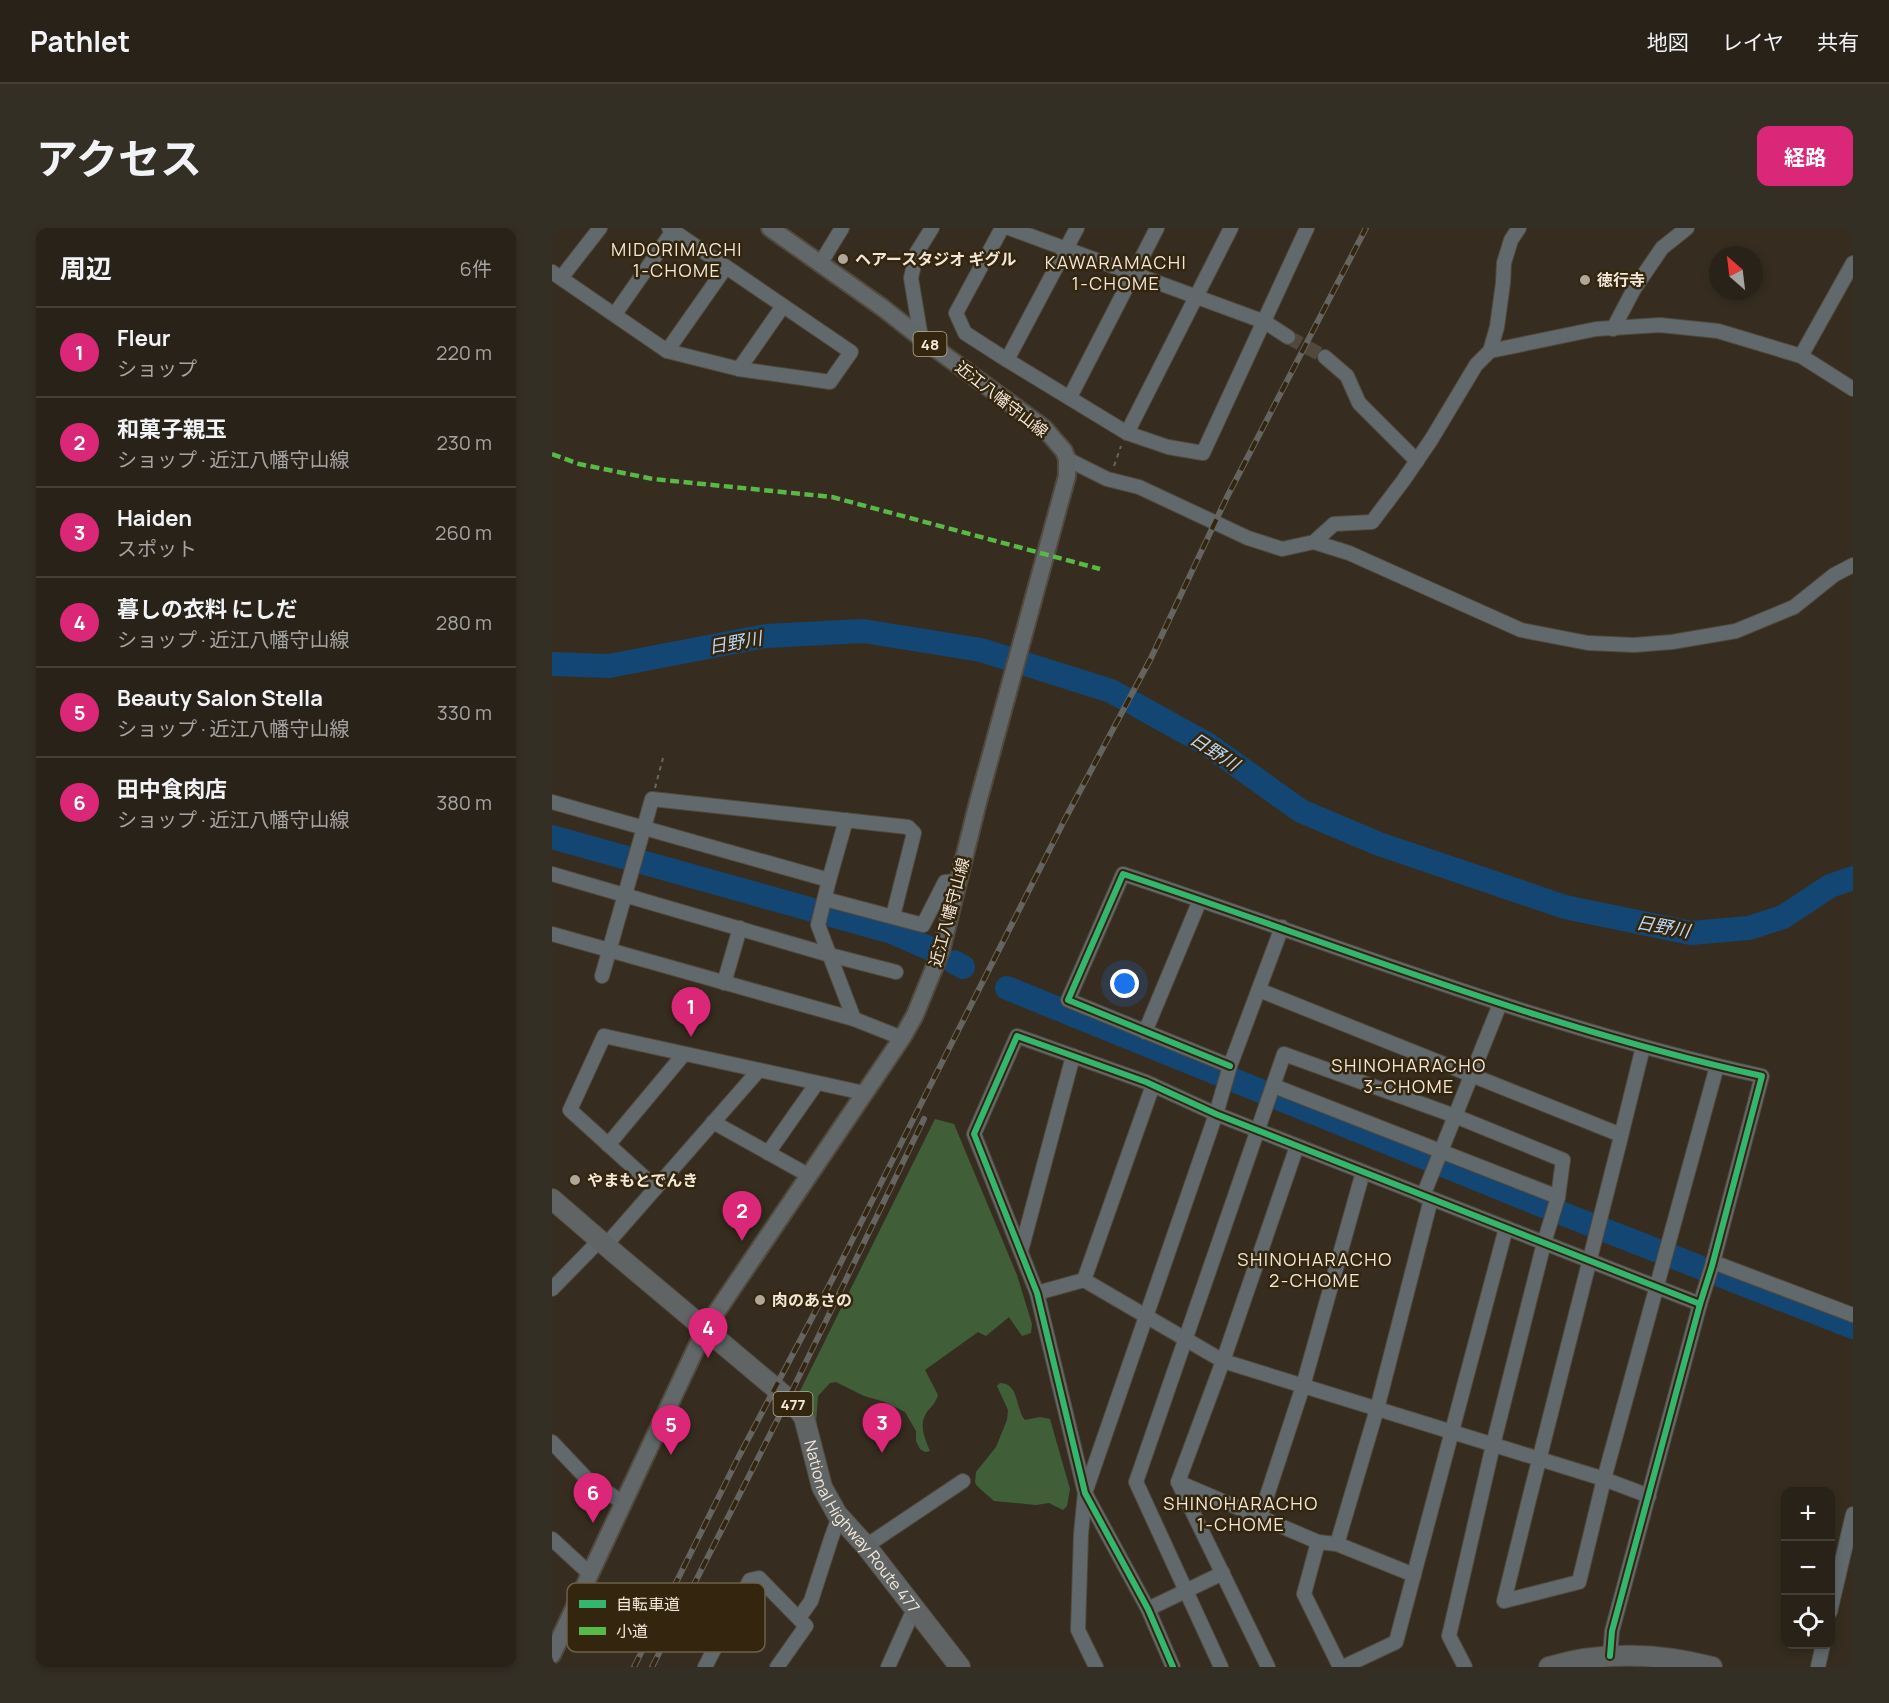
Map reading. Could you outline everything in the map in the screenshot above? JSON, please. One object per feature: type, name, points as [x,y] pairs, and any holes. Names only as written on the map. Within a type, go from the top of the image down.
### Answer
[{"type":"highway","name":"National Highway Route 477","points":[[552,1199],[793,1403],[804,1417],[822,1487],[842,1519],[866,1546],[960,1667]]},
{"type":"highway","points":[[1549,1667],[1610,1656],[1675,1659],[1712,1667]]},
{"type":"main road","name":"近江八幡守山線","points":[[585,1583],[705,1329],[902,1038],[915,1015],[941,951],[1067,476],[1067,459],[1064,451],[1044,428],[884,308],[770,228]]},
{"type":"main road","name":"近江八幡守山線","points":[[554,1645],[567,1619]]},
{"type":"street","points":[[600,228],[557,275],[667,351],[739,369],[830,382],[851,352],[672,229],[615,314]]},
{"type":"street","points":[[820,264],[842,228]]},
{"type":"street","points":[[921,338],[911,278],[917,252],[932,228]]},
{"type":"street","points":[[1002,228],[956,313],[965,333],[1070,397],[1126,436],[1203,453],[1265,322],[1305,229]]},
{"type":"street","points":[[1009,228],[1265,322],[1288,337]]},
{"type":"street","points":[[1006,360],[1077,228]]},
{"type":"street","points":[[1070,397],[1157,228]]},
{"type":"street","points":[[1126,436],[1231,228]]},
{"type":"street","points":[[1067,459],[1107,479],[1139,487],[1248,538],[1282,549],[1314,542],[1334,524],[1372,522],[1417,461],[1476,365],[1490,351],[1497,327],[1504,263],[1511,240],[1519,228]]},
{"type":"street","points":[[1613,329],[1634,289],[1662,248],[1687,228]]},
{"type":"street","points":[[1801,356],[1853,263]]},
{"type":"street","points":[[667,351],[726,267]]},
{"type":"street","points":[[739,369],[783,306]]},
{"type":"street","points":[[1490,351],[1596,329],[1660,325],[1718,331],[1801,356],[1853,389]]},
{"type":"street","points":[[1325,357],[1347,376],[1359,403],[1417,461]]},
{"type":"street","points":[[1314,542],[1349,553],[1521,630],[1588,643],[1634,645],[1672,642],[1736,631],[1794,607],[1834,575],[1853,565]]},
{"type":"street","points":[[602,976],[652,799],[908,827],[914,833],[893,916]]},
{"type":"street","points":[[552,802],[829,880]]},
{"type":"street","points":[[846,820],[818,925],[854,1019]]},
{"type":"street","points":[[552,874],[896,972]]},
{"type":"street","points":[[1228,1074],[1145,1032],[1068,1000],[1123,874],[1500,1004],[1643,1047],[1762,1076],[1612,1631],[1610,1656]]},
{"type":"street","points":[[824,902],[893,916],[923,925],[945,882],[958,881]]},
{"type":"street","points":[[1145,1032],[1200,900]]},
{"type":"street","points":[[1096,1667],[1078,1630],[1081,1534],[1085,1493],[1228,1074],[1282,927]]},
{"type":"street","points":[[724,983],[740,928]]},
{"type":"street","points":[[552,934],[854,1019],[902,1038]]},
{"type":"street","points":[[1259,990],[1621,1136]]},
{"type":"street","points":[[1337,1544],[1377,1409],[1438,1159],[1500,1004]]},
{"type":"street","points":[[655,1187],[570,1110],[604,1036],[864,1094]]},
{"type":"street","points":[[1173,1667],[1148,1609],[1085,1493],[1036,1293],[1022,1251],[974,1134],[1017,1036],[1153,1085],[1216,1114],[1700,1304]]},
{"type":"street","points":[[1643,1047],[1504,1601],[1579,1582],[1604,1479],[1717,1066]]},
{"type":"street","points":[[608,1145],[684,1054]]},
{"type":"street","points":[[1221,1667],[1136,1482],[1284,1054],[1455,1116],[1563,1160],[1556,1206],[1544,1243],[1493,1445],[1449,1636],[1465,1667]]},
{"type":"street","points":[[1022,1251],[1073,1056]]},
{"type":"street","points":[[552,1289],[602,1243],[655,1187],[759,1070]]},
{"type":"street","points":[[768,1153],[817,1083]]},
{"type":"street","points":[[1084,1280],[1153,1085]]},
{"type":"street","points":[[1272,1092],[1556,1206]]},
{"type":"street","points":[[713,1122],[808,1176]]},
{"type":"street","points":[[1268,1667],[1178,1482],[1223,1361],[1297,1146]]},
{"type":"street","points":[[1260,1517],[1303,1386],[1363,1172]]},
{"type":"street","points":[[1318,1542],[1304,1594],[1342,1667],[1396,1642],[1506,1228]]},
{"type":"street","points":[[1711,1269],[1853,1315]]},
{"type":"street","points":[[1036,1293],[1084,1280],[1223,1361],[1604,1479],[1649,1496]]},
{"type":"street","points":[[552,1442],[587,1479],[622,1502]]},
{"type":"street","points":[[866,1546],[963,1481]]},
{"type":"street","points":[[1178,1482],[1318,1542],[1337,1544],[1414,1575]]},
{"type":"street","points":[[1834,1595],[1853,1514]]},
{"type":"street","points":[[799,1618],[811,1600],[836,1525],[842,1519]]},
{"type":"street","points":[[552,1539],[590,1574]]},
{"type":"street","points":[[1148,1609],[1223,1574]]},
{"type":"street","points":[[748,1583],[750,1580],[759,1578],[764,1583]]},
{"type":"street","points":[[765,1584],[806,1626],[777,1667]]},
{"type":"street","points":[[888,1667],[915,1609]]},
{"type":"street","points":[[1818,1667],[1822,1649]]},
{"type":"street","points":[[705,1667],[713,1652]]},
{"type":"path","points":[[1112,471],[1126,436]]},
{"type":"path","points":[[654,791],[663,758]]},
{"type":"green space","points":[[935,1119],[954,1124],[1017,1275],[1032,1324],[1031,1333],[1022,1336],[1009,1317],[986,1336],[978,1332],[925,1370],[938,1395],[924,1417],[923,1432],[930,1451],[925,1452],[920,1449],[916,1441],[916,1431],[905,1412],[885,1402],[864,1396],[836,1382],[830,1383],[818,1396],[816,1423],[811,1423],[798,1395]]},
{"type":"green space","points":[[1000,1383],[1006,1384],[1014,1392],[1025,1420],[1040,1417],[1050,1419],[1070,1489],[1067,1506],[1063,1510],[1049,1503],[1036,1505],[994,1501],[975,1482],[976,1472],[996,1447],[1007,1420],[1008,1410],[997,1386]]},
{"type":"waterway","name":"日野川","points":[[552,664],[609,666],[766,636],[863,631],[981,650],[1111,691],[1207,744],[1301,811],[1379,844],[1565,907],[1691,933],[1749,928],[1783,917],[1830,886],[1853,878]]},
{"type":"waterway","points":[[552,837],[892,932],[931,949]]},
{"type":"waterway","points":[[954,962],[963,967]]},
{"type":"waterway","points":[[1007,988],[1566,1215],[1853,1327]]},
{"type":"tunnel","points":[[1288,337],[1325,357]]},
{"type":"railway","points":[[676,1583],[1065,819],[1151,658],[1227,497],[1366,228]]},
{"type":"railway","points":[[695,1583],[788,1399],[924,1119]]},
{"type":"railway","points":[[634,1667],[641,1652]]},
{"type":"railway","points":[[652,1667],[660,1652]]},
{"type":"marked path","points":[[552,454],[579,464],[653,479],[832,497],[1100,569]]},
{"type":"cycle path","points":[[1230,1066],[1068,1000],[1123,874],[1519,1009],[1600,1034],[1762,1076],[1612,1631],[1610,1656]]},
{"type":"cycle path","points":[[1173,1667],[1148,1609],[1085,1493],[1037,1293],[974,1134],[1017,1036],[1146,1082],[1216,1114],[1700,1304]]},
{"type":"place","name":"ヘアースタジオ ギグル","points":[[843,259]]},
{"type":"place","name":"徳行寺","points":[[1585,280]]},
{"type":"place","name":"Fleur","points":[[691,1037]]},
{"type":"place","name":"やまもとでんき","points":[[575,1180]]},
{"type":"place","name":"和菓子親玉","points":[[742,1241]]},
{"type":"place","name":"肉のあさの","points":[[760,1300]]},
{"type":"place","name":"暮しの衣料 にしだ","points":[[708,1358]]},
{"type":"place","name":"Haiden","points":[[882,1453]]},
{"type":"place","name":"Beauty Salon Stella","points":[[671,1455]]},
{"type":"place","name":"田中食肉店","points":[[593,1523]]},
{"type":"district","name":"MIDORIMACHI 1-CHOME","points":[[677,259]]},
{"type":"district","name":"KAWARAMACHI 1-CHOME","points":[[1116,272]]},
{"type":"district","name":"SHINOHARACHO 3-CHOME","points":[[1409,1075]]},
{"type":"district","name":"SHINOHARACHO 2-CHOME","points":[[1315,1269]]},
{"type":"district","name":"SHINOHARACHO 1-CHOME","points":[[1241,1513]]}]
